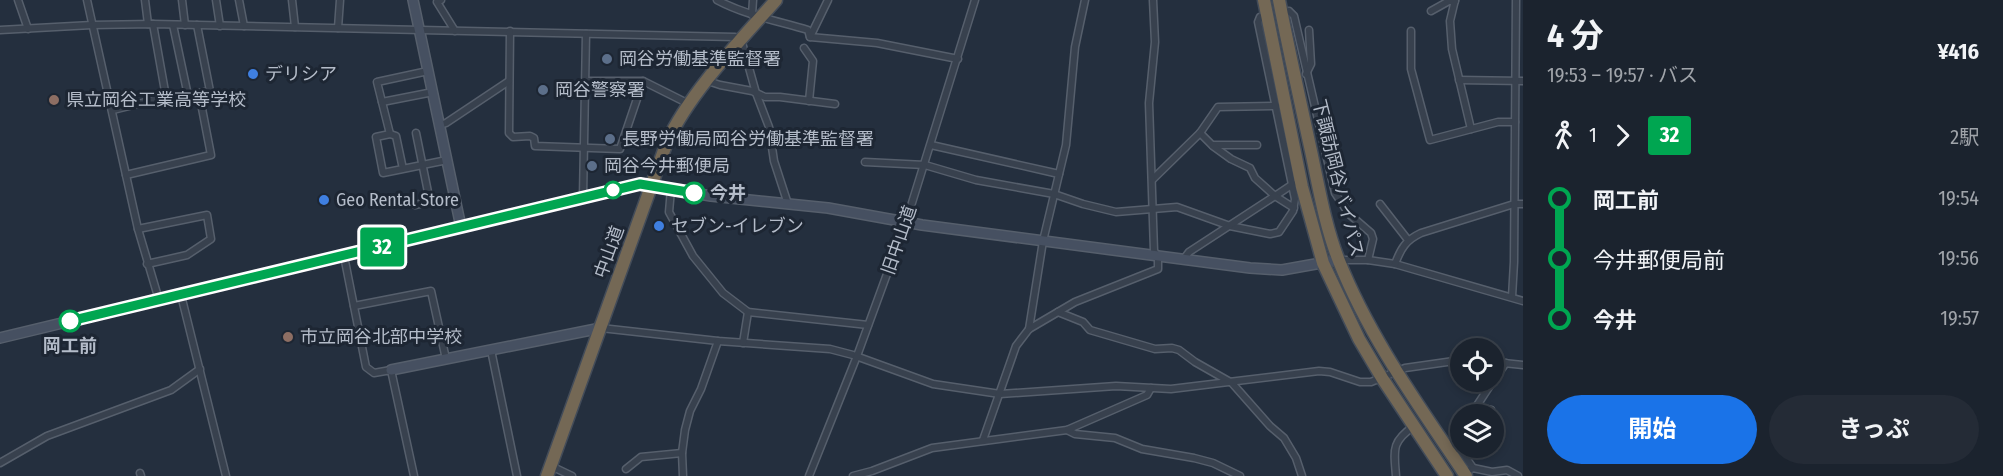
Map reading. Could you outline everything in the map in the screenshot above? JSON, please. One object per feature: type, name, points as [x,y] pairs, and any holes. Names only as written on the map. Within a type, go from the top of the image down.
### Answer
[{"type":"highway","name":"中山道","points":[[549,471],[667,142],[676,123],[757,16],[776,0]]},
{"type":"highway","name":"下諏訪岡谷バイパス","points":[[1264,0],[1302,187],[1323,263],[1346,314],[1382,378],[1447,476]]},
{"type":"highway","name":"下諏訪岡谷バイパス","points":[[1279,0],[1315,170],[1338,260],[1354,298],[1390,363],[1467,472]]},
{"type":"street","points":[[18,0],[28,29]]},
{"type":"street","points":[[87,0],[138,228],[159,300]]},
{"type":"street","points":[[113,110],[166,97],[145,0]]},
{"type":"street","points":[[182,0],[185,25]]},
{"type":"street","points":[[216,0],[220,26]]},
{"type":"street","points":[[239,0],[244,26]]},
{"type":"street","points":[[292,0],[296,27]]},
{"type":"street","points":[[338,28],[340,0]]},
{"type":"street","points":[[413,0],[461,227]]},
{"type":"street","points":[[441,0],[437,2],[455,31]]},
{"type":"street","points":[[717,0],[757,16],[808,30],[810,38]]},
{"type":"street","points":[[753,0],[757,16]]},
{"type":"street","points":[[810,38],[828,0]]},
{"type":"street","name":"旧中山道","points":[[809,476],[857,356],[906,222],[975,0]]},
{"type":"street","points":[[1029,329],[1043,241],[1066,146],[1075,47],[1085,0]]},
{"type":"street","points":[[983,440],[1016,346],[1029,329],[1075,302],[1158,268],[1158,256],[1154,251],[1149,103],[1155,42],[1153,0]]},
{"type":"street","points":[[1431,11],[1455,0],[1450,21],[1452,49],[1471,129]]},
{"type":"street","points":[[1512,297],[1516,0]]},
{"type":"street","points":[[1289,11],[1294,16],[1335,193],[1349,214],[1371,233],[1373,239],[1368,260]]},
{"type":"street","points":[[865,162],[925,165],[976,180],[1054,194],[1116,212],[1178,207],[1230,226],[1270,234],[1279,232],[1294,208],[1295,199],[1258,22],[1260,17]]},
{"type":"street","points":[[0,30],[150,24],[735,37],[741,39],[756,93],[769,127],[774,161],[788,204]]},
{"type":"street","points":[[173,25],[187,91]]},
{"type":"street","points":[[126,175],[211,155],[199,93],[210,91],[197,25]]},
{"type":"street","points":[[1306,74],[1311,64],[1309,30]]},
{"type":"street","points":[[510,31],[509,133],[513,137],[530,136],[534,138],[535,146],[620,149],[643,81]]},
{"type":"street","points":[[1411,31],[1411,69],[1430,140],[1498,122],[1515,122]]},
{"type":"street","points":[[583,197],[586,33]]},
{"type":"street","points":[[810,38],[877,43],[958,59]]},
{"type":"street","points":[[804,48],[813,61],[809,101]]},
{"type":"street","points":[[390,134],[377,82],[428,71]]},
{"type":"street","points":[[1459,80],[1523,81]]},
{"type":"street","points":[[440,125],[509,81]]},
{"type":"street","points":[[585,81],[643,81],[689,104]]},
{"type":"street","points":[[708,81],[765,97],[835,104]]},
{"type":"street","points":[[382,102],[433,92]]},
{"type":"street","points":[[1153,179],[1200,134],[1218,107],[1276,106]]},
{"type":"street","points":[[416,133],[430,202]]},
{"type":"street","points":[[403,169],[396,136],[390,134],[376,137],[383,173],[403,169],[422,165],[447,160]]},
{"type":"street","points":[[1200,134],[1231,159],[1250,168],[1255,178],[1275,196],[1294,208]]},
{"type":"street","points":[[1515,142],[1523,142]]},
{"type":"street","points":[[931,145],[1059,174]]},
{"type":"street","points":[[1212,145],[1257,145]]},
{"type":"street","points":[[0,338],[640,184],[711,196],[828,208],[906,222],[1183,260],[1282,270],[1338,260],[1368,260],[1395,264],[1523,301]]},
{"type":"street","points":[[1183,260],[1189,252],[1293,184]]},
{"type":"street","points":[[671,189],[669,212],[693,256],[723,293],[748,312],[868,325]]},
{"type":"street","points":[[415,205],[455,196]]},
{"type":"street","points":[[1380,204],[1408,240]]},
{"type":"street","points":[[1395,264],[1401,249],[1408,240],[1421,233],[1514,204],[1523,204]]},
{"type":"street","points":[[138,228],[207,215],[211,239],[187,255],[147,264]]},
{"type":"street","points":[[344,256],[366,367],[374,373],[601,328],[830,350],[857,356],[933,384],[1000,394],[1116,386],[1172,389],[1319,371],[1330,372],[1360,382],[1382,378],[1405,368],[1450,362]]},
{"type":"street","points":[[1514,262],[1523,262]]},
{"type":"street","points":[[354,306],[431,291],[446,359]]},
{"type":"street","points":[[181,295],[226,476]]},
{"type":"street","points":[[743,343],[748,312]]},
{"type":"street","points":[[1058,312],[1083,322],[1090,330],[1155,349],[1179,350],[1202,367],[1232,383],[1270,426],[1284,438],[1296,458],[1302,476]]},
{"type":"street","points":[[683,476],[682,453],[685,429],[718,341]]},
{"type":"street","points":[[491,350],[517,476]]},
{"type":"street","points":[[1504,366],[1506,363],[1523,365]]},
{"type":"street","points":[[0,463],[46,436],[171,390],[200,369]]},
{"type":"street","points":[[391,370],[414,476]]},
{"type":"street","points":[[853,476],[932,448],[1067,430],[1147,395],[1151,388]]},
{"type":"street","points":[[1395,476],[1396,443],[1400,436],[1414,426]]},
{"type":"street","points":[[1067,430],[1075,434],[1115,438],[1142,449],[1194,458],[1212,463],[1240,476]]},
{"type":"street","points":[[626,469],[641,457],[682,453]]},
{"type":"street","points":[[1467,472],[1508,470],[1518,476]]},
{"type":"street","points":[[549,471],[572,476]]},
{"type":"bus line","name":"32","points":[[70,321],[640,184],[694,193]]},
{"type":"place","name":"岡谷労働基準監督署","points":[[607,59]]},
{"type":"place","name":"デリシア","points":[[253,74]]},
{"type":"place","name":"岡谷警察署","points":[[543,90]]},
{"type":"place","name":"県立岡谷工業高等学校","points":[[54,100]]},
{"type":"place","name":"長野労働局岡谷労働基準監督署","points":[[610,139]]},
{"type":"place","name":"岡谷今井郵便局","points":[[592,166]]},
{"type":"place","name":"今井","points":[[694,193]]},
{"type":"place","name":"Geo Rental Store","points":[[324,200]]},
{"type":"place","name":"セブン-イレブン","points":[[659,226]]},
{"type":"place","name":"岡工前","points":[[70,321]]},
{"type":"place","name":"市立岡谷北部中学校","points":[[288,337]]}]
